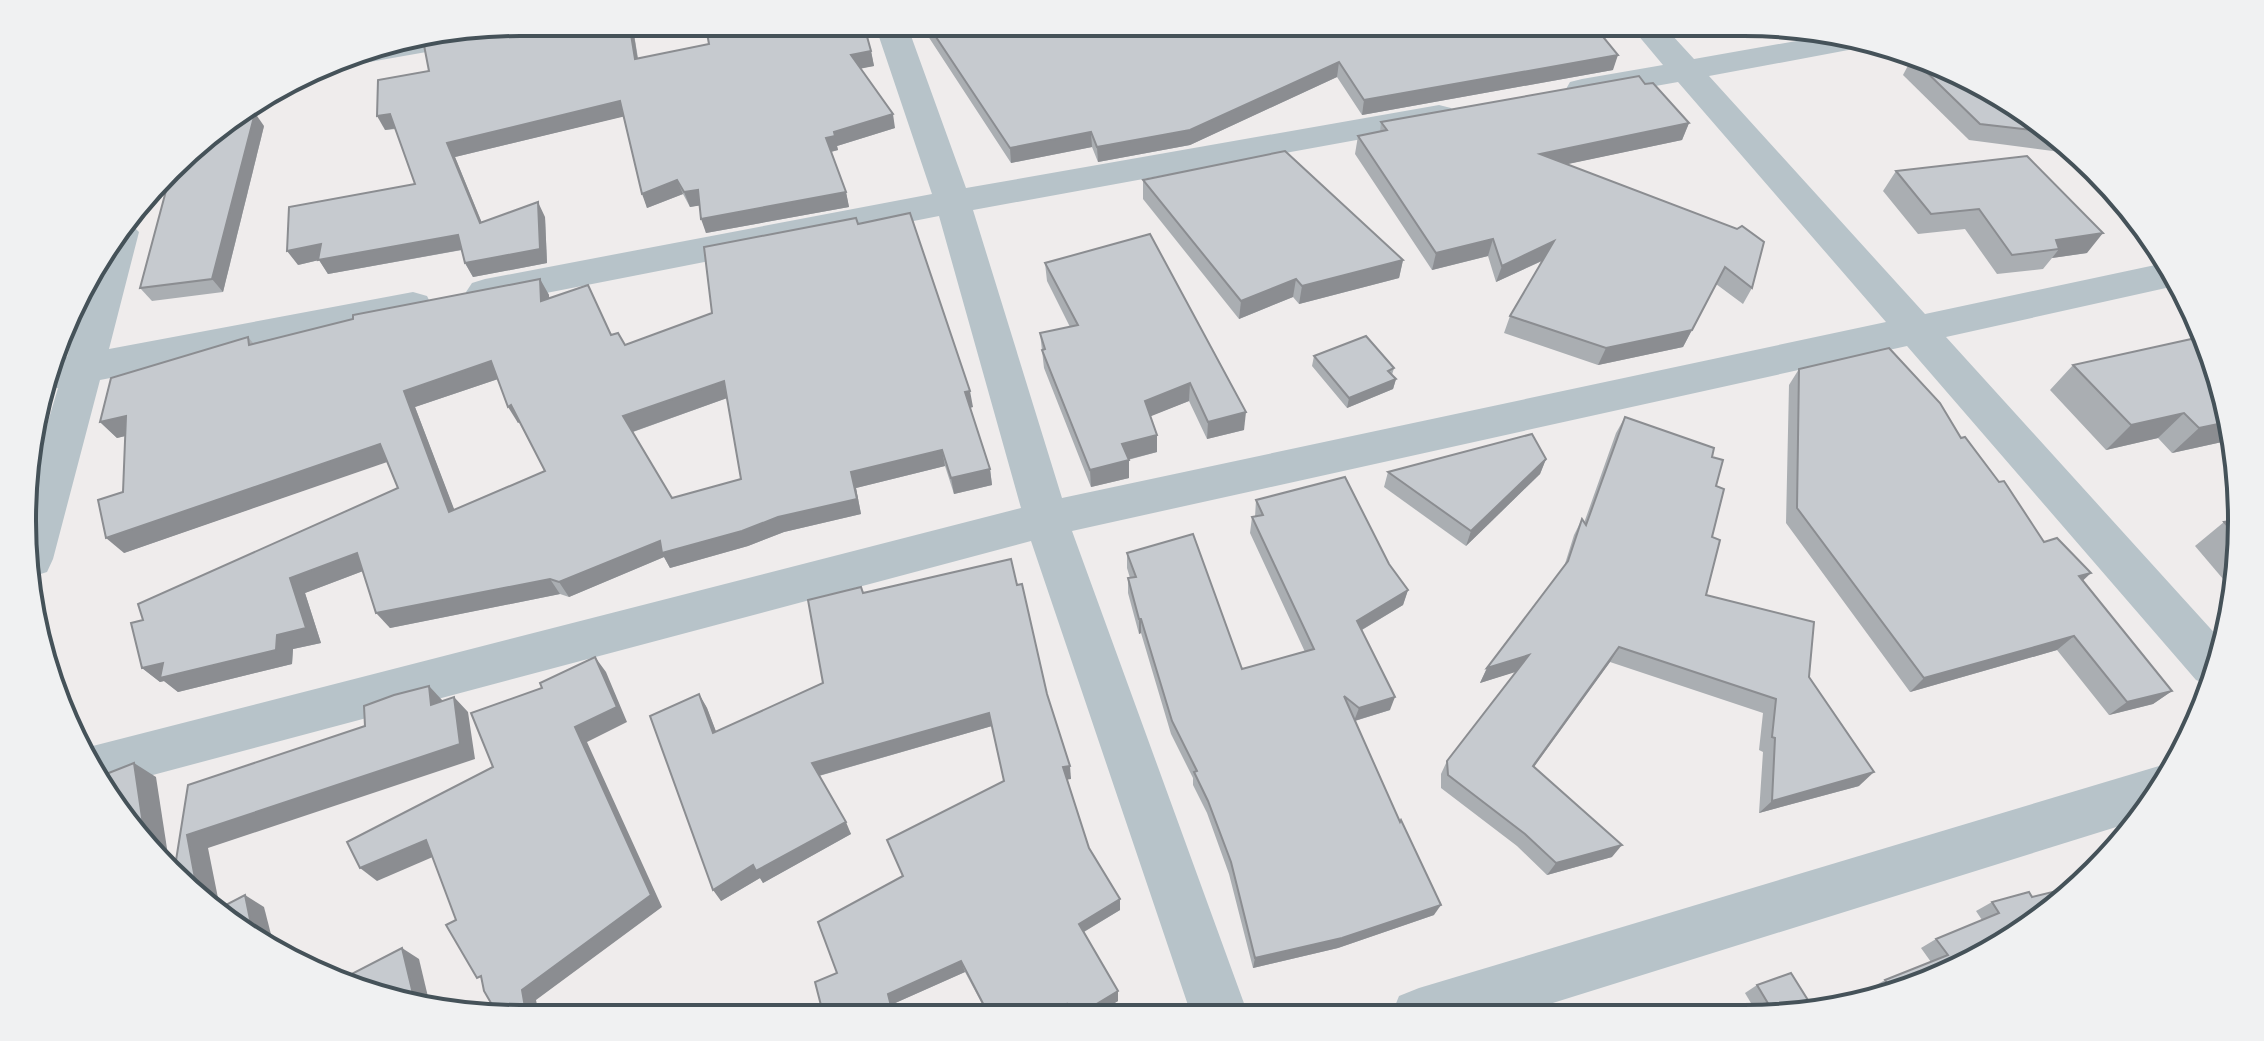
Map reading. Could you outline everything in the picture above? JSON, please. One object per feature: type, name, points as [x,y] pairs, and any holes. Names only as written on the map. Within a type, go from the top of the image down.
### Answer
[{"type":"street","points":[[895,36],[953,202],[1046,519],[1217,1005]]},
{"type":"street","points":[[1656,36],[2207,658]]},
{"type":"street","points":[[1548,95],[1832,44]]},
{"type":"street","points":[[66,372],[953,202],[1469,109]]},
{"type":"street","points":[[36,531],[66,372],[106,270]]},
{"type":"street","points":[[103,765],[1046,519],[2162,276]]},
{"type":"street","points":[[1455,1005],[2142,795]]},
{"type":"building","points":[[631,36],[635,59],[709,44],[708,36],[867,36],[871,51],[851,55],[893,114],[834,132],[835,136],[826,138],[846,192],[701,219],[698,190],[684,192],[677,180],[642,194],[620,101],[447,143],[480,223],[538,202],[540,249],[465,263],[458,235],[318,260],[321,244],[287,251],[289,207],[415,184],[390,114],[377,116],[378,80],[429,71],[424,45],[489,37]]},
{"type":"building","points":[[935,36],[1602,36],[1618,55],[1364,100],[1339,62],[1190,130],[1097,147],[1091,132],[1010,148]]},
{"type":"building","points":[[1927,72],[1986,101],[2029,130],[1980,124]]},
{"type":"building","points":[[1639,76],[1645,84],[1653,83],[1689,123],[1540,154],[1737,229],[1742,226],[1764,242],[1752,288],[1725,267],[1692,330],[1606,348],[1510,316],[1554,241],[1502,266],[1493,239],[1436,253],[1358,136],[1387,130],[1381,122]]},
{"type":"building","points":[[254,116],[212,279],[140,288],[166,190],[201,156]]},
{"type":"building","points":[[1285,151],[1403,260],[1302,286],[1296,279],[1241,301],[1143,180]]},
{"type":"building","points":[[2027,156],[2103,233],[2056,240],[2059,249],[2012,255],[1979,209],[1931,214],[1896,171]]},
{"type":"building","points":[[910,213],[970,391],[965,392],[990,469],[951,478],[942,450],[851,472],[857,499],[778,517],[742,531],[662,553],[660,541],[559,582],[550,579],[376,613],[357,553],[290,578],[306,628],[277,635],[276,650],[160,678],[163,663],[142,668],[131,623],[143,620],[138,604],[398,488],[380,444],[106,538],[98,500],[123,492],[126,416],[100,422],[111,378],[248,337],[249,345],[353,319],[353,315],[540,279],[541,301],[588,285],[611,335],[618,333],[625,345],[712,313],[704,247],[856,218],[858,224]],"holes":[[[491,361],[508,407],[511,405],[545,471],[449,512],[404,391]],[[724,381],[741,479],[672,498],[623,416]]]},
{"type":"building","points":[[1150,234],[1246,412],[1208,422],[1190,383],[1145,401],[1157,435],[1122,444],[1129,460],[1090,470],[1042,350],[1045,349],[1040,333],[1078,325],[1045,263]]},
{"type":"building","points":[[1366,336],[1394,368],[1388,371],[1396,379],[1349,398],[1314,356]]},
{"type":"building","points":[[2192,339],[2218,424],[2199,428],[2184,413],[2131,425],[2073,365]]},
{"type":"building","points":[[1889,348],[1940,403],[1961,438],[1965,437],[1999,482],[2004,481],[2044,542],[2057,538],[2091,573],[2079,576],[2172,691],[2127,702],[2074,636],[1924,678],[1797,508],[1799,369]]},
{"type":"building","points":[[1625,417],[1714,448],[1712,457],[1723,460],[1716,486],[1724,489],[1712,537],[1720,540],[1706,595],[1814,622],[1809,677],[1874,772],[1772,801],[1775,738],[1772,737],[1776,699],[1619,647],[1533,766],[1622,845],[1556,863],[1525,834],[1448,775],[1447,761],[1529,655],[1487,668],[1568,561],[1582,519],[1586,525]]},
{"type":"building","points":[[1532,434],[1546,459],[1471,531],[1388,472]]},
{"type":"building","points":[[1345,477],[1389,564],[1408,590],[1357,621],[1395,697],[1359,708],[1344,696],[1441,905],[1342,938],[1255,958],[1231,862],[1194,772],[1197,771],[1172,721],[1139,619],[1128,578],[1136,577],[1127,553],[1193,534],[1242,669],[1314,649],[1252,517],[1263,515],[1256,500]]},
{"type":"building","points":[[1011,559],[1017,585],[1022,584],[1047,694],[1070,766],[1063,767],[1089,848],[1120,899],[1079,924],[1118,991],[1095,1005],[984,1005],[961,961],[888,994],[891,1005],[821,1005],[815,982],[837,973],[818,922],[903,876],[887,840],[1004,781],[989,713],[812,763],[846,822],[756,871],[753,865],[713,890],[650,716],[699,694],[713,733],[823,683],[808,600],[861,587],[863,593]]},
{"type":"building","points":[[595,657],[617,707],[575,727],[651,895],[522,990],[525,1005],[492,1004],[484,991],[481,976],[477,978],[446,925],[456,920],[426,840],[360,868],[347,842],[493,767],[471,713],[542,688],[540,683]]},
{"type":"building","points":[[429,686],[431,705],[454,697],[460,744],[187,835],[195,879],[176,861],[188,785],[365,726],[364,706]]},
{"type":"building","points":[[134,763],[143,824],[118,790],[108,773]]},
{"type":"building","points":[[2055,891],[2013,923],[1958,955],[1899,979],[1887,983],[1885,980],[1948,955],[1936,939],[1999,913],[1992,902],[2029,892],[2032,897]]},
{"type":"building","points":[[245,895],[251,923],[226,905]]},
{"type":"building","points":[[402,948],[413,993],[365,979],[351,974]]},
{"type":"building","points":[[1791,973],[1808,1001],[1769,1004],[1757,985]]}]
